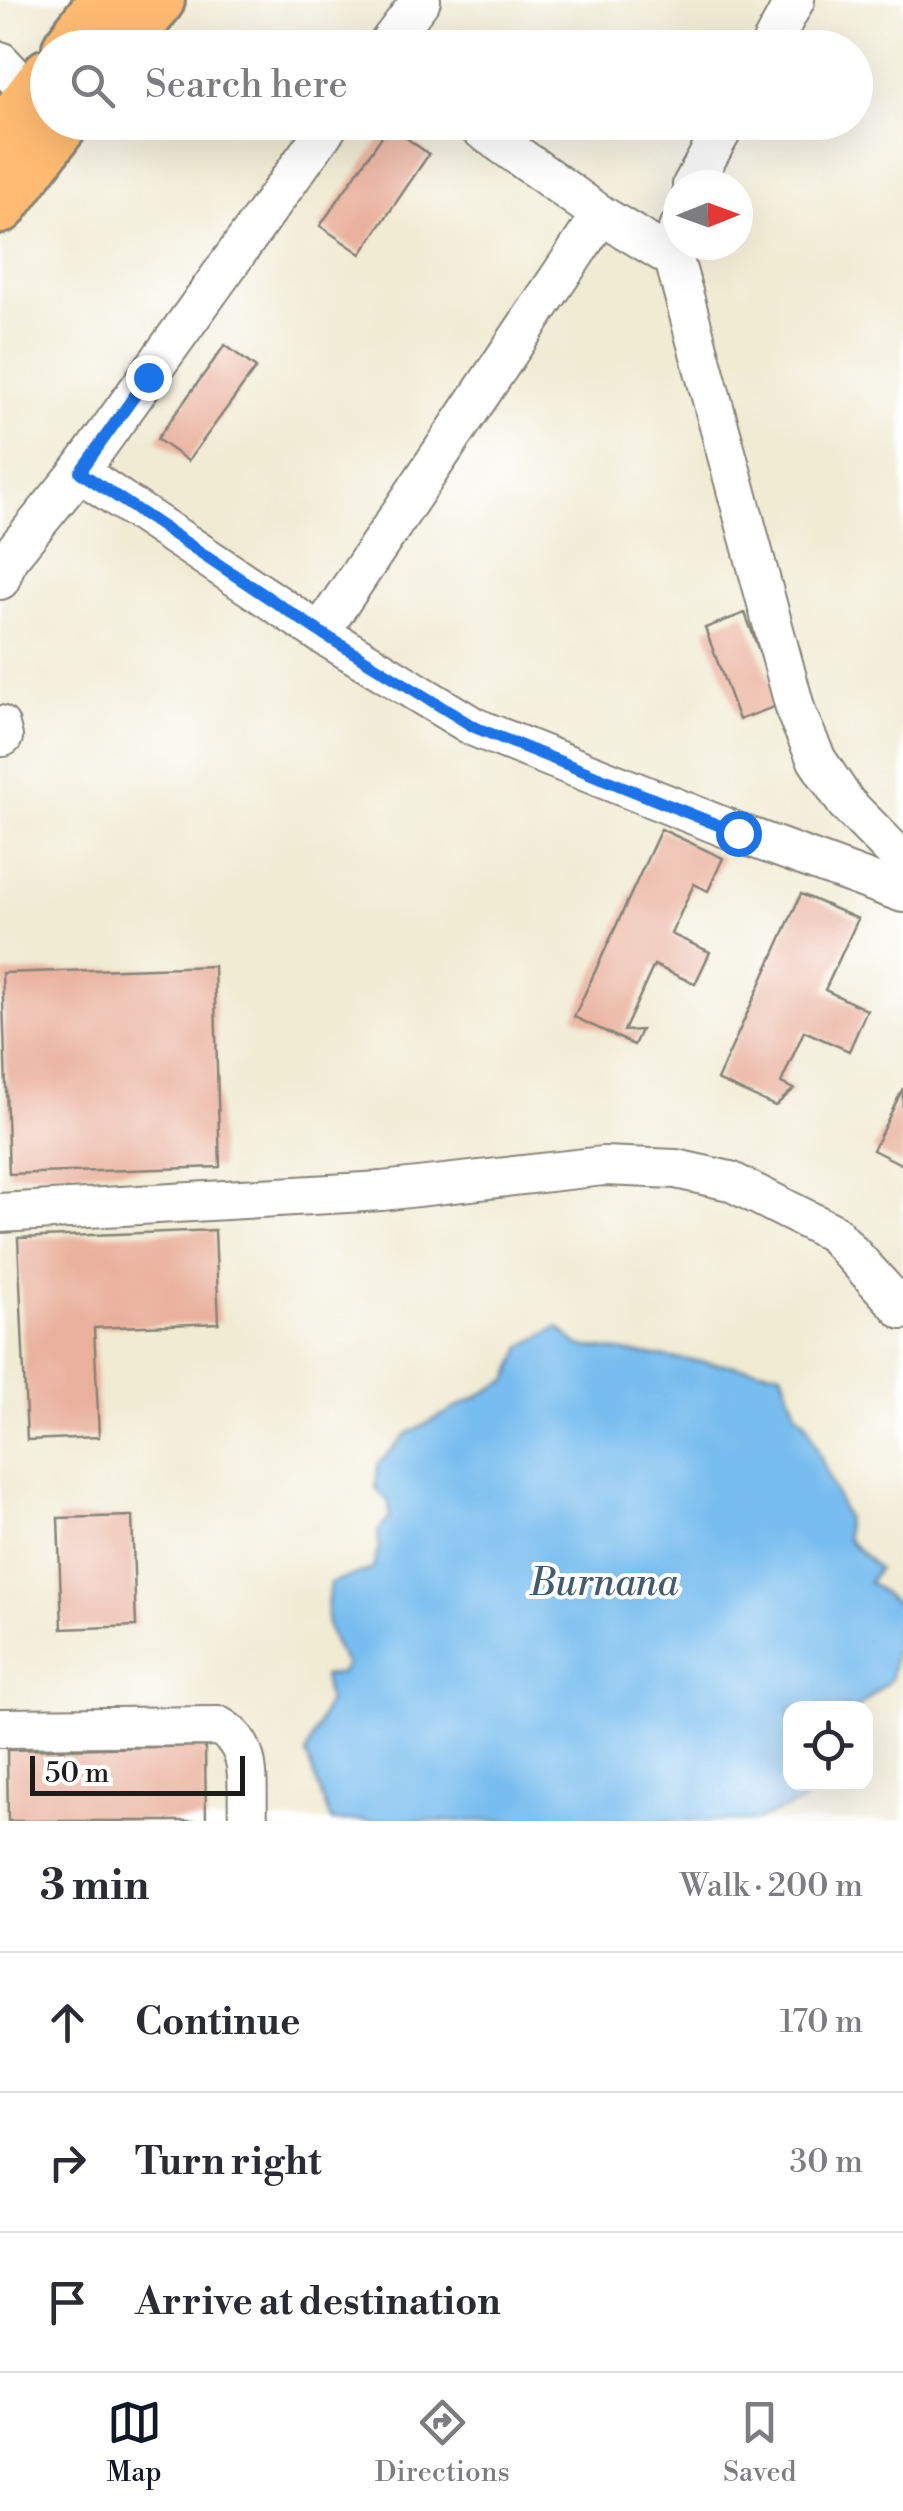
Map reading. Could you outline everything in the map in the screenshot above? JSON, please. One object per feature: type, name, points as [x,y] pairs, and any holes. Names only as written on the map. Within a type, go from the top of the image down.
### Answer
[{"type":"highway","points":[[82,30],[105,0]]},
{"type":"highway","points":[[135,30],[158,0]]},
{"type":"highway","points":[[0,138],[30,97]]},
{"type":"highway","points":[[0,206],[30,108]]},
{"type":"street","points":[[398,30],[420,0]]},
{"type":"street","points":[[779,30],[796,0]]},
{"type":"street","points":[[0,580],[8,559],[80,472],[318,140]]},
{"type":"street","points":[[496,140],[601,215],[663,239]]},
{"type":"street","points":[[700,170],[717,140]]},
{"type":"street","points":[[320,632],[601,215]]},
{"type":"street","points":[[680,260],[797,716],[818,760],[846,803],[903,861]]},
{"type":"street","points":[[80,472],[320,632],[474,727],[738,833],[903,893]]},
{"type":"street","points":[[0,1213],[382,1192],[603,1166],[676,1169],[730,1181],[833,1234],[903,1310]]},
{"type":"street","points":[[0,1728],[219,1726],[236,1735],[245,1752],[248,1821]]},
{"type":"water","name":"Burnana","points":[[558,1327],[579,1346],[782,1372],[796,1412],[806,1422],[845,1516],[847,1539],[878,1569],[869,1582],[900,1606],[891,1679],[866,1701],[783,1701],[783,1791],[815,1791],[801,1803],[755,1821],[331,1821],[306,1754],[328,1701],[323,1676],[341,1673],[346,1665],[328,1625],[330,1583],[373,1569],[378,1532],[390,1517],[389,1502],[376,1489],[378,1464],[407,1434],[508,1380],[522,1347]]},
{"type":"building","points":[[379,140],[409,140],[429,154],[361,254],[320,226]]},
{"type":"building","points":[[225,345],[256,368],[188,461],[157,439]]},
{"type":"building","points":[[745,613],[779,705],[739,720],[705,628]]},
{"type":"building","points":[[661,829],[723,858],[708,891],[694,884],[671,934],[710,952],[695,984],[654,965],[624,1031],[641,1030],[634,1045],[574,1017]]},
{"type":"building","points":[[801,894],[858,919],[825,990],[867,1010],[849,1051],[804,1031],[781,1083],[794,1089],[775,1106],[717,1080]]},
{"type":"building","points":[[214,966],[220,1167],[9,1174],[2,973]]},
{"type":"building","points":[[903,1088],[903,1165],[873,1150]]},
{"type":"building","points":[[215,1230],[219,1323],[94,1328],[99,1437],[27,1440],[18,1238]]},
{"type":"building","points":[[132,1516],[136,1626],[62,1629],[58,1518]]},
{"type":"building","points":[[205,1746],[206,1821],[8,1821],[7,1750]]},
{"type":"route","points":[[148,377],[80,472],[320,632],[474,727],[738,833]]}]
